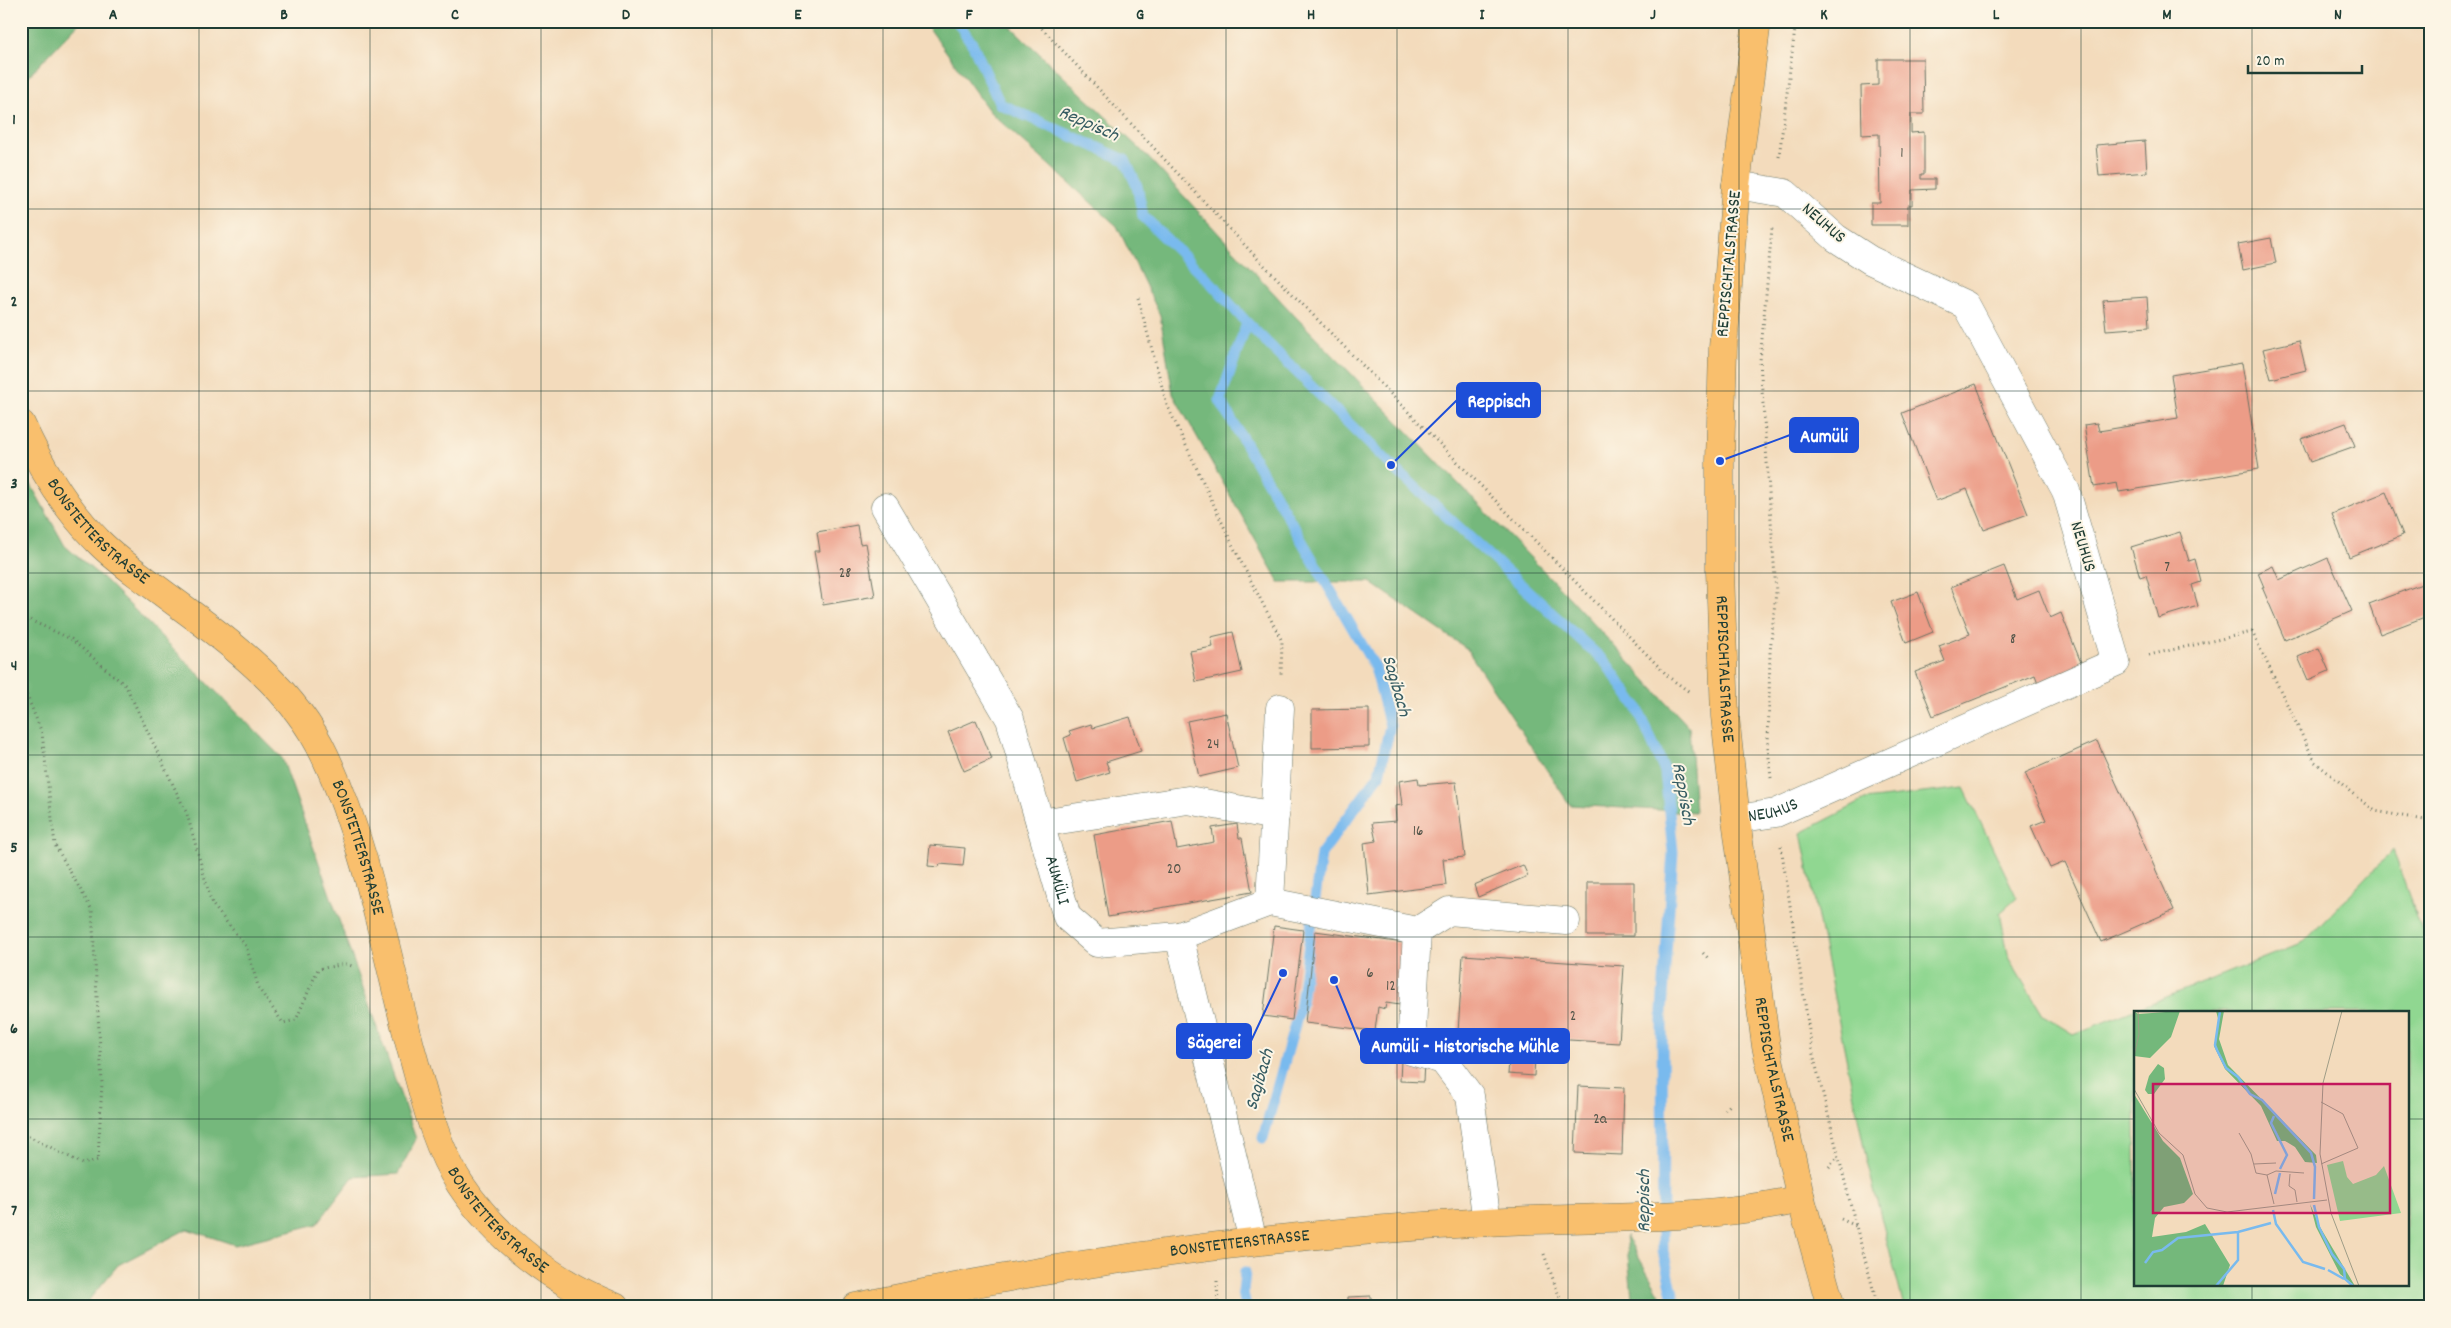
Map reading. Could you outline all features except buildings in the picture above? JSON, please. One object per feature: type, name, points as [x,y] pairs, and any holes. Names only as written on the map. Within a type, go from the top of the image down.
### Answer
[{"type":"main road","name":"REPPISCHTALSTRASSE","points":[[1757,21],[1736,185],[1723,348],[1720,571],[1725,716],[1736,819],[1766,1046],[1801,1199],[1832,1307]]},
{"type":"main road","name":"BONSTETTERSTRASSE","points":[[21,424],[42,467],[58,492],[96,540],[267,676],[296,709],[315,736],[344,799],[361,852],[419,1085],[435,1133],[459,1182],[489,1221],[519,1250],[563,1282],[615,1307]]},
{"type":"main road","name":"BONSTETTERSTRASSE","points":[[856,1307],[1080,1264],[1253,1241],[1487,1222],[1681,1215],[1764,1206],[1801,1199]]},
{"type":"street","name":"NEUHUS","points":[[1736,185],[1775,190],[1791,197],[1836,238],[1870,260],[1966,304],[2066,491],[2116,662],[1776,813],[1736,819]]},
{"type":"street","name":"AUMÜLI","points":[[885,507],[1010,720],[1067,918],[1098,943],[1179,936],[1270,902]]},
{"type":"street","points":[[1280,708],[1270,902],[1417,931],[1449,911],[1566,921]]},
{"type":"street","points":[[1040,823],[1188,800],[1275,816]]},
{"type":"street","points":[[1417,931],[1411,1051],[1443,1060],[1470,1096],[1487,1222]]},
{"type":"street","points":[[1179,936],[1253,1241]]},
{"type":"path","points":[[1035,21],[1255,256],[1670,678],[1725,716]]},
{"type":"path","points":[[1796,21],[1775,190],[1760,362],[1776,592],[1770,652],[1768,748],[1812,1050],[1878,1307]]},
{"type":"path","points":[[1138,298],[1167,405],[1234,548],[1282,641],[1280,708]]},
{"type":"path","points":[[21,616],[71,639],[126,686],[187,814],[212,904],[246,946],[259,989],[283,1023],[296,1020],[318,969],[346,964],[392,977]]},
{"type":"path","points":[[2116,662],[2252,632],[2315,762],[2375,811],[2430,821]]},
{"type":"path","points":[[21,681],[42,733],[55,845],[92,910],[102,1083],[98,1160],[83,1164],[21,1132]]},
{"type":"path","points":[[1703,953],[1709,958]]},
{"type":"path","points":[[1725,1110],[1731,1104]]},
{"type":"path","points":[[1532,1220],[1563,1307]]},
{"type":"green space","points":[[21,21],[81,21],[21,84]]},
{"type":"green space","points":[[924,21],[1005,21],[1144,153],[1294,315],[1566,594],[1689,727],[1695,812],[1570,805],[1466,648],[1370,582],[1279,582],[1173,394],[1160,315],[1117,226],[990,112]]},
{"type":"green space","points":[[21,467],[65,546],[107,582],[282,758],[416,1139],[398,1174],[353,1177],[317,1224],[235,1245],[187,1229],[118,1265],[83,1307],[21,1307]]},
{"type":"green space","points":[[1964,788],[2017,898],[2000,913],[2009,959],[2043,1015],[2074,1034],[2304,942],[2393,850],[2430,954],[2430,1307],[1904,1307],[1867,1162],[1801,833],[1865,800]]},
{"type":"green space","points":[[1626,1235],[1667,1307],[1633,1307]]},
{"type":"waterway","name":"Reppisch","points":[[957,21],[973,45],[1000,104],[1125,160],[1137,186],[1143,216],[1212,284],[1247,323],[1391,465],[1606,663],[1637,707],[1665,772],[1673,852],[1662,1011],[1663,1251],[1676,1307]]},
{"type":"waterway","name":"Sagibach","points":[[1247,323],[1220,400],[1375,667],[1390,726],[1379,775],[1321,854],[1301,1003],[1263,1138]]},
{"type":"waterway","points":[[1245,1272],[1243,1292],[1246,1307]]},
{"type":"place","name":"Aumüli","points":[[1720,461]]},
{"type":"place","name":"Reppisch","points":[[1391,465]]},
{"type":"place","name":"Sägerei","points":[[1283,973]]},
{"type":"place","name":"Aumüli - Historische Mühle","points":[[1334,980]]}]
